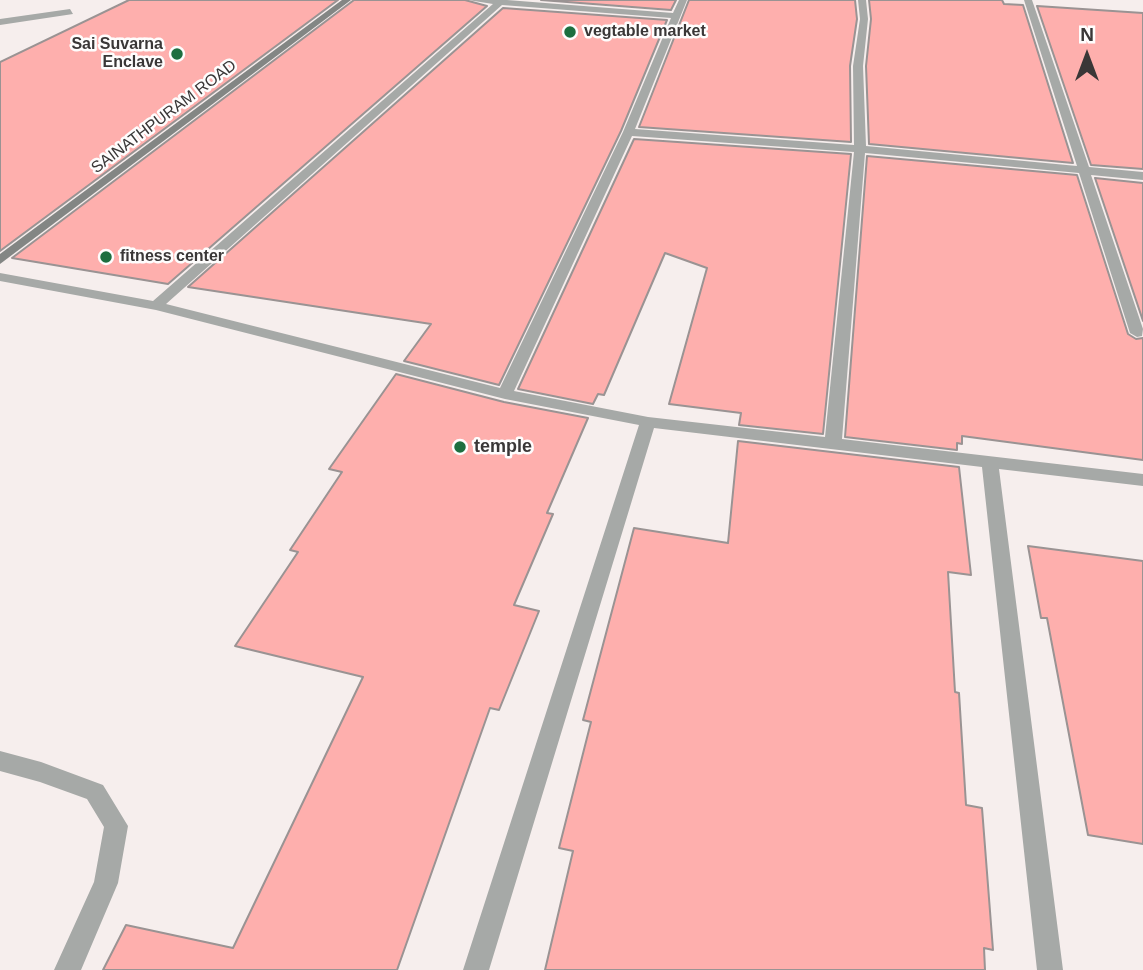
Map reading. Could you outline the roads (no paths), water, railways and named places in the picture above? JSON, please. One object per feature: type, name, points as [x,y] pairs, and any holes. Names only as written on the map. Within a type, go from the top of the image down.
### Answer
[{"type":"street","name":"SAINATHPURAM ROAD","points":[[0,260],[347,0]]},
{"type":"street","points":[[472,0],[676,16]]},
{"type":"street","points":[[505,394],[628,132],[683,0]]},
{"type":"street","points":[[833,443],[860,149],[858,66],[864,19],[862,0]]},
{"type":"street","points":[[1028,0],[1137,332]]},
{"type":"street","points":[[156,306],[502,1]]},
{"type":"street","points":[[0,22],[70,12]]},
{"type":"street","points":[[628,132],[860,149],[1143,176]]},
{"type":"street","points":[[0,277],[156,306],[505,394],[648,422],[1143,480]]},
{"type":"street","points":[[476,970],[648,422]]},
{"type":"street","points":[[990,464],[1049,970]]},
{"type":"street","points":[[0,761],[95,792],[116,826],[106,883],[67,970]]},
{"type":"place","name":"vegtable market","points":[[570,32]]},
{"type":"place","name":"Sai Suvarna Enclave","points":[[177,54]]},
{"type":"place","name":"fitness center","points":[[106,257]]},
{"type":"place","name":"temple","points":[[460,447]]}]
